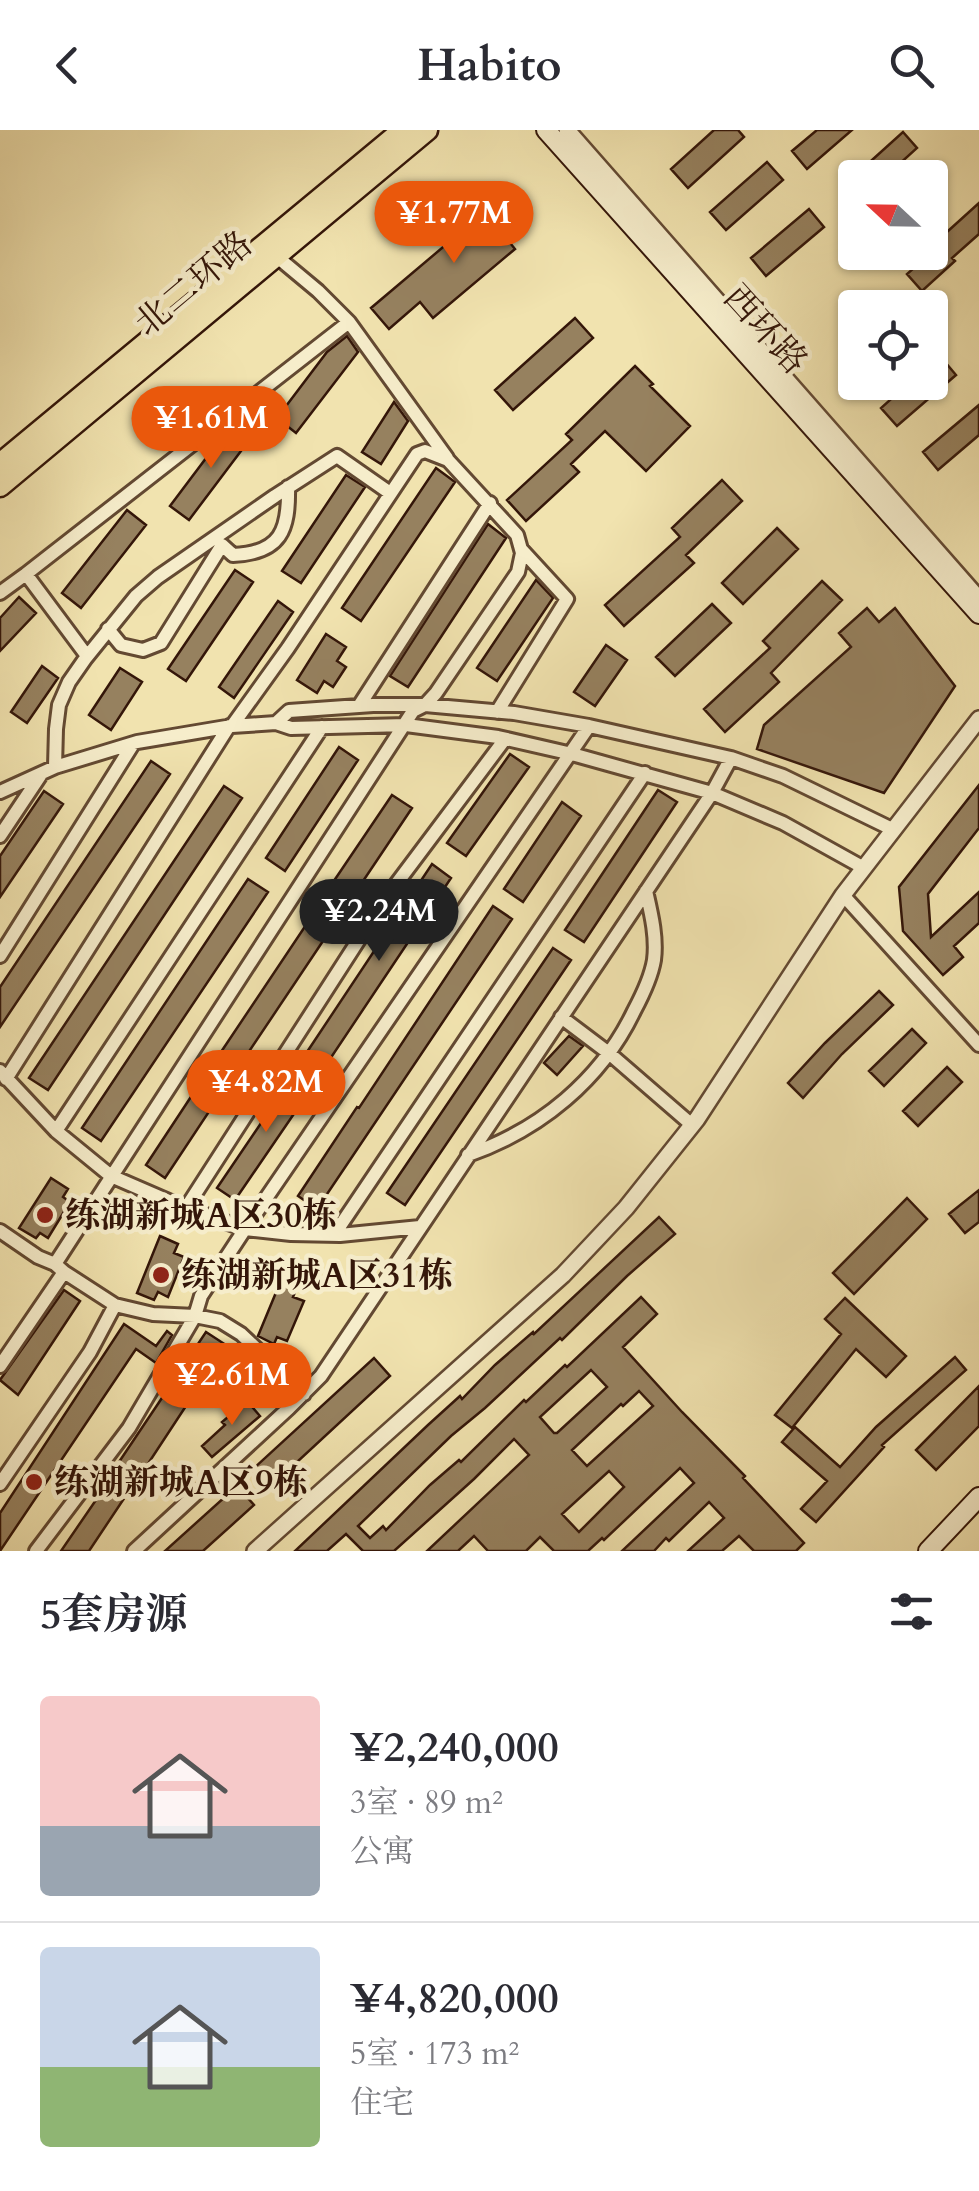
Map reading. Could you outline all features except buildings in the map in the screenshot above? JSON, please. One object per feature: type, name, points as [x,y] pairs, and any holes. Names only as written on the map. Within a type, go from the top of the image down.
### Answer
[{"type":"main road","name":"北二环路","points":[[0,486],[427,130]]},
{"type":"main road","name":"西环路","points":[[546,130],[979,614]]},
{"type":"main road","name":"北二环路","points":[[0,464],[388,134]]},
{"type":"main road","points":[[928,1551],[979,1497]]},
{"type":"street","name":"西环路","points":[[567,130],[979,598]]},
{"type":"street","points":[[0,1366],[111,1176],[414,711],[436,693],[518,572],[518,535],[448,460],[349,322],[276,256]]},
{"type":"street","points":[[0,593],[349,322]]},
{"type":"street","points":[[420,1227],[334,1235],[291,1234],[245,1229],[186,1208],[111,1176],[56,1131],[3,1075],[230,726],[288,648],[417,454],[425,451],[448,460]]},
{"type":"street","points":[[0,836],[49,770],[59,705],[69,682],[136,596],[158,577],[337,456],[390,493]]},
{"type":"street","points":[[108,629],[121,646],[143,650],[161,643],[222,544],[233,555],[248,554],[267,549],[281,534],[289,514],[288,487]]},
{"type":"street","points":[[359,706],[490,502]]},
{"type":"street","points":[[497,712],[566,599],[521,549]]},
{"type":"street","points":[[26,574],[87,656]]},
{"type":"street","points":[[276,722],[289,711],[425,705],[514,713],[589,726],[731,758],[794,780],[894,830]]},
{"type":"street","points":[[186,1208],[386,898],[501,738],[514,713]]},
{"type":"street","points":[[255,1551],[563,1276],[626,1208],[692,1125],[844,895],[979,719]]},
{"type":"street","points":[[0,792],[49,770],[133,744],[230,726],[276,722],[291,728],[406,724],[501,738],[572,754],[712,794],[783,823],[864,868]]},
{"type":"street","points":[[36,1551],[128,1428],[195,1316],[201,1296],[589,726]]},
{"type":"street","points":[[56,1131],[322,727]]},
{"type":"street","points":[[0,956],[133,744]]},
{"type":"street","points":[[134,1551],[320,1376],[712,794],[731,758]]},
{"type":"street","points":[[334,1235],[645,774]]},
{"type":"street","points":[[468,1155],[498,1144],[545,1116],[572,1095],[610,1054],[626,1030],[654,964],[652,916],[646,891]]},
{"type":"street","points":[[844,895],[979,1045]]},
{"type":"street","points":[[561,1017],[692,1125]]},
{"type":"street","points":[[0,1230],[115,1305],[153,1314],[220,1321],[242,1334],[304,1394]]},
{"type":"street","points":[[0,1484],[90,1352],[115,1305]]},
{"type":"place","name":"练湖新城A区30栋","points":[[45,1215]]},
{"type":"place","name":"练湖新城A区31栋","points":[[161,1275]]},
{"type":"place","name":"练湖新城A区9栋","points":[[34,1482]]}]
